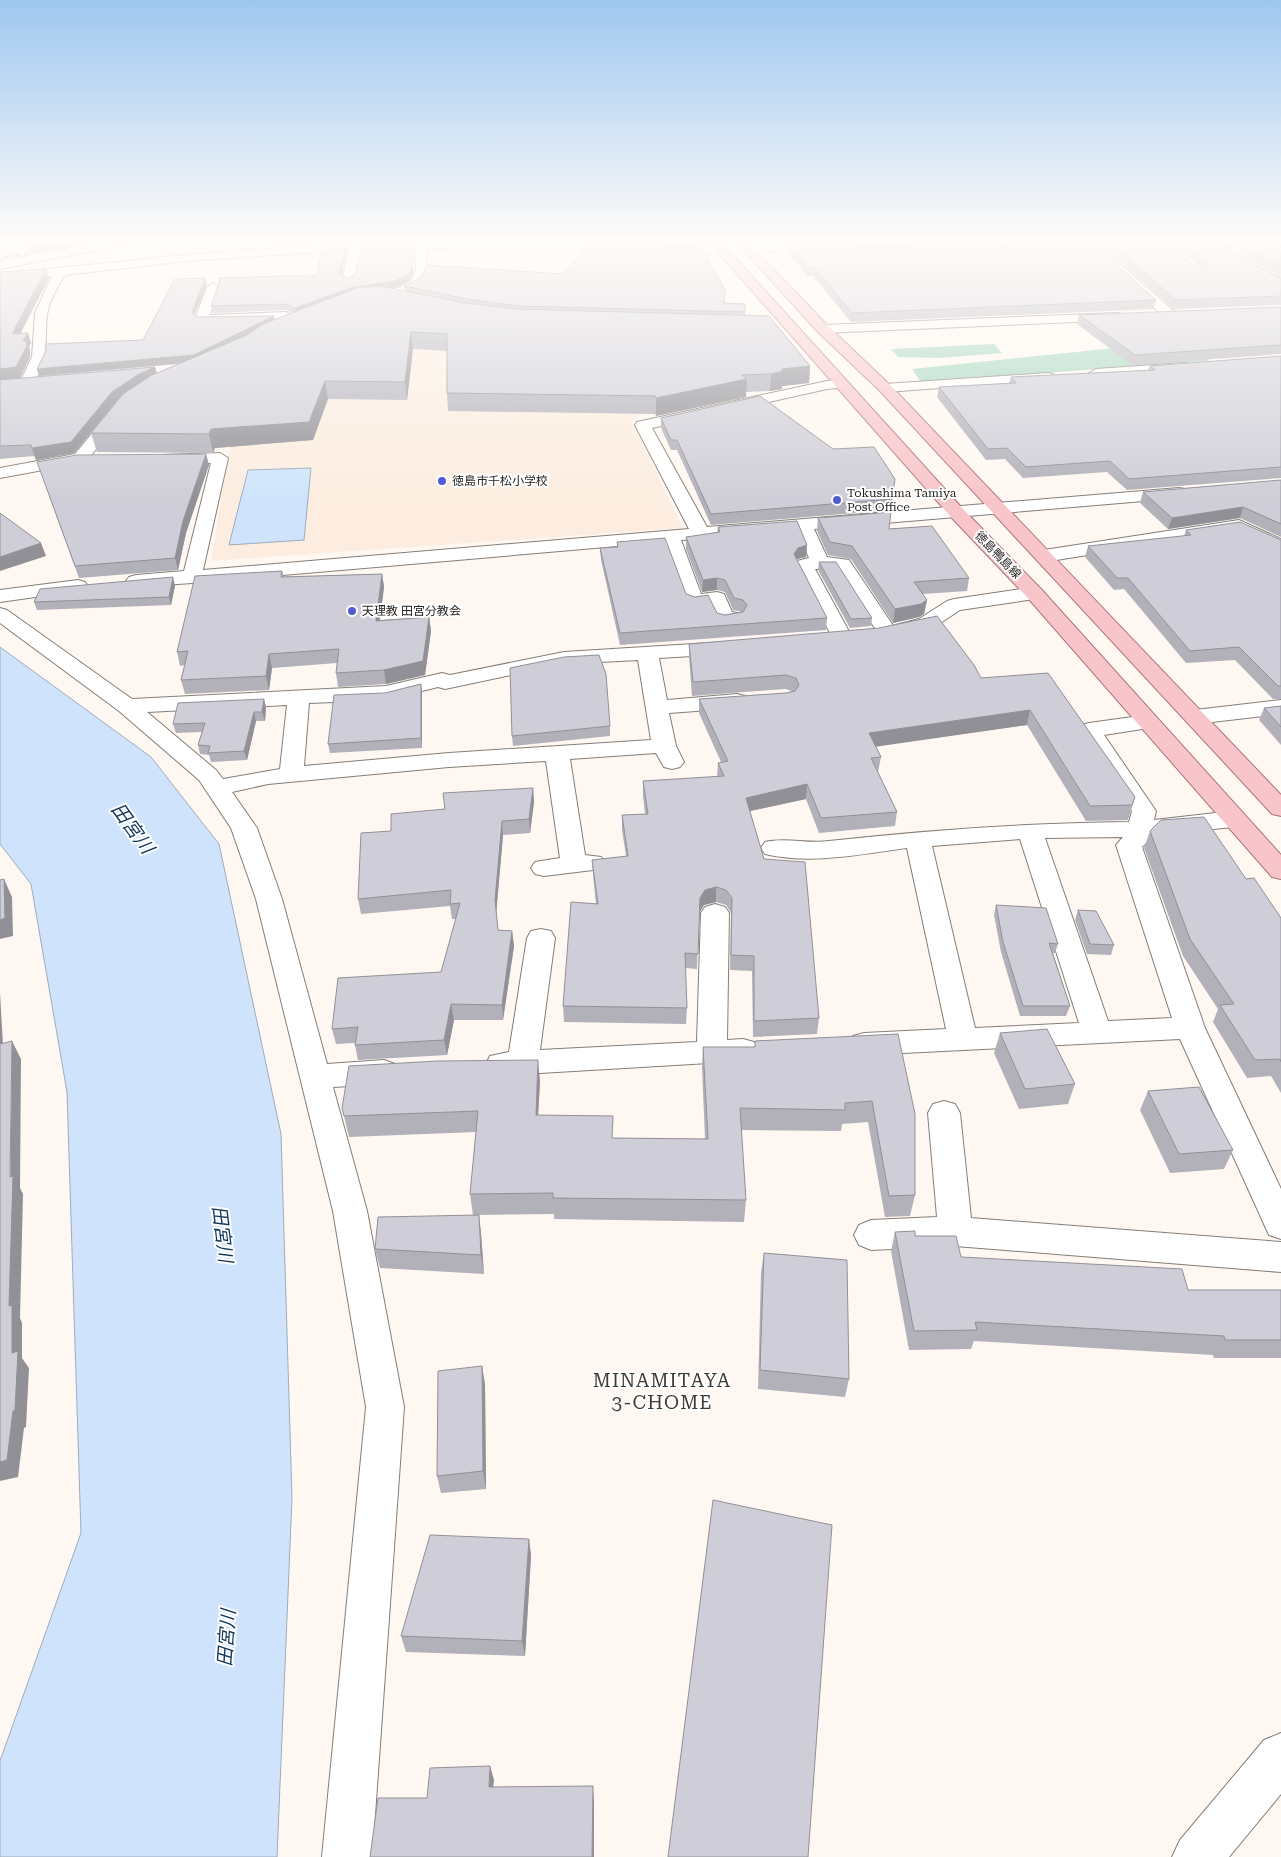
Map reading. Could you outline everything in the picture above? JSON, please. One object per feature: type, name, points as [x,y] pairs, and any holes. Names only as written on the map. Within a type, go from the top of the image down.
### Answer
[{"type":"main road","name":"徳島鴨島線","points":[[791,328],[957,513],[1034,593],[1281,871]]},
{"type":"main road","points":[[823,328],[885,388],[1281,809]]},
{"type":"street","points":[[26,384],[39,357],[40,328]]},
{"type":"street","points":[[823,328],[832,328]]},
{"type":"street","points":[[1084,374],[1203,366]]},
{"type":"street","points":[[885,388],[1064,376]]},
{"type":"street","points":[[8,385],[45,382]]},
{"type":"street","points":[[701,534],[643,424],[826,385],[843,384]]},
{"type":"street","points":[[80,458],[99,432],[128,403]]},
{"type":"street","points":[[0,473],[80,458],[98,458]]},
{"type":"street","points":[[155,458],[220,458],[192,576]]},
{"type":"street","points":[[123,582],[1193,492]]},
{"type":"street","points":[[1044,556],[1239,525],[1281,546]]},
{"type":"street","points":[[804,526],[820,562]]},
{"type":"street","points":[[671,537],[694,601],[717,598],[724,619],[735,618]]},
{"type":"street","points":[[820,562],[842,564],[856,636],[804,565],[820,562]]},
{"type":"street","points":[[0,596],[93,585]]},
{"type":"street","points":[[856,636],[926,624],[954,605],[1034,593]]},
{"type":"street","points":[[0,614],[127,706],[208,774],[244,828],[269,899],[350,1211],[385,1407],[347,1857]]},
{"type":"street","points":[[127,706],[386,693],[442,679],[445,682],[564,658],[746,646]]},
{"type":"street","points":[[216,788],[268,777],[449,760],[557,753],[668,754],[656,707],[647,652]]},
{"type":"street","points":[[291,775],[300,698]]},
{"type":"street","points":[[656,707],[756,700]]},
{"type":"street","points":[[1195,717],[1281,707]]},
{"type":"street","points":[[1147,722],[1089,730],[1144,811],[1143,834],[1129,845],[1190,1028],[1281,1225]]},
{"type":"street","points":[[557,753],[574,865]]},
{"type":"street","points":[[774,848],[814,851],[1030,831],[1142,828],[1233,819]]},
{"type":"street","points":[[1030,831],[1097,1033]]},
{"type":"street","points":[[918,840],[963,1040]]},
{"type":"street","points":[[544,868],[608,861]]},
{"type":"street","points":[[712,1052],[715,913]]},
{"type":"street","points":[[523,1063],[541,938]]},
{"type":"street","points":[[838,1046],[1190,1028]]},
{"type":"street","points":[[474,1066],[770,1049]]},
{"type":"street","points":[[315,1076],[414,1070]]},
{"type":"street","points":[[944,1114],[955,1231]]},
{"type":"street","points":[[871,1235],[955,1231],[1281,1258]]},
{"type":"street","points":[[1198,1857],[1281,1757]]},
{"type":"shaded area","name":"徳島市千松小学校","points":[[398,328],[470,328],[648,404],[632,422],[683,528],[211,561],[232,434]]},
{"type":"green space","points":[[1180,341],[1209,361],[921,382],[912,369]]},
{"type":"green space","points":[[994,344],[1002,353],[939,358],[898,357],[891,349]]},
{"type":"water","points":[[311,468],[304,540],[229,545],[248,470]]},
{"type":"water","name":"田宮川","points":[[0,647],[151,757],[219,844],[281,1134],[292,1498],[277,1857],[0,1857],[0,1761],[81,1533],[67,1092],[31,884],[0,844]]},
{"type":"building","points":[[0,328],[15,328],[12,334],[28,333],[23,341],[27,341],[27,346],[16,367],[0,369]]},
{"type":"building","points":[[149,328],[250,328],[194,355],[37,369],[46,351],[46,344],[143,340]]},
{"type":"building","points":[[258,328],[779,328],[810,366],[782,369],[783,371],[771,374],[742,375],[747,379],[656,398],[655,396],[447,393],[447,334],[411,332],[405,382],[325,381],[309,422],[211,429],[209,434],[91,433],[123,394],[150,376],[247,335]]},
{"type":"building","points":[[1097,328],[1281,328],[1281,345],[1135,355]]},
{"type":"building","points":[[1281,356],[1281,467],[1129,479],[1110,461],[1026,467],[1007,448],[988,449],[939,387],[1016,383],[1011,377],[1155,370],[1150,366]]},
{"type":"building","points":[[155,367],[139,374],[112,392],[71,442],[32,448],[31,445],[0,446],[0,380]]},
{"type":"building","points":[[760,396],[833,449],[874,447],[895,479],[892,499],[711,514],[677,440],[671,440],[661,418]]},
{"type":"building","points":[[206,454],[183,521],[175,558],[75,566],[37,462],[77,455]]},
{"type":"building","points":[[1281,480],[1281,524],[1243,507],[1172,518],[1143,492]]},
{"type":"building","points":[[891,512],[889,529],[932,526],[969,578],[914,582],[927,600],[921,604],[895,609],[852,546],[830,542],[818,518]]},
{"type":"building","points":[[0,513],[41,543],[0,557]]},
{"type":"building","points":[[797,521],[807,545],[798,548],[794,554],[827,618],[620,633],[600,548],[618,547],[617,542],[665,538],[686,594],[695,597],[708,595],[717,613],[725,615],[743,612],[747,605],[743,600],[734,598],[725,580],[717,578],[703,580],[686,537],[720,532],[718,527]]},
{"type":"building","points":[[1240,522],[1281,540],[1281,686],[1278,686],[1239,647],[1190,651],[1128,578],[1117,578],[1088,546],[1191,535],[1186,530]]},
{"type":"building","points":[[819,562],[836,562],[872,618],[851,619]]},
{"type":"building","points":[[282,571],[281,577],[382,574],[376,621],[429,617],[423,661],[384,670],[336,673],[339,649],[269,654],[266,676],[181,680],[188,651],[177,652],[195,576]]},
{"type":"building","points":[[173,577],[169,597],[34,602],[40,589]]},
{"type":"building","points":[[937,616],[974,665],[981,678],[1048,673],[1135,797],[1132,805],[1090,806],[1030,710],[869,733],[881,757],[871,758],[897,812],[821,818],[807,784],[746,798],[764,859],[805,862],[819,1018],[754,1021],[754,956],[731,955],[732,898],[726,890],[716,887],[705,890],[700,898],[698,954],[685,953],[687,1008],[563,1006],[571,902],[598,904],[592,860],[628,856],[622,815],[648,814],[643,781],[724,776],[718,763],[728,761],[699,699],[786,693],[795,691],[799,685],[796,678],[786,675],[693,682],[689,644],[879,628]]},
{"type":"building","points":[[599,655],[606,674],[610,726],[512,736],[510,668],[564,657]]},
{"type":"building","points":[[421,684],[421,738],[328,744],[334,695],[385,693]]},
{"type":"building","points":[[264,699],[262,712],[254,712],[244,751],[208,753],[210,746],[198,745],[205,723],[173,724],[178,703]]},
{"type":"building","points":[[1281,706],[1281,727],[1264,708]]},
{"type":"building","points":[[533,788],[529,819],[502,821],[495,900],[498,930],[512,931],[502,1005],[451,1004],[444,1040],[355,1045],[358,1027],[332,1029],[338,978],[441,972],[460,903],[450,904],[451,890],[358,899],[361,833],[391,831],[391,814],[445,809],[443,793]]},
{"type":"building","points":[[1204,817],[1246,879],[1254,878],[1281,918],[1281,1062],[1280,1059],[1255,1060],[1220,1005],[1234,1004],[1190,939],[1150,831],[1161,820]]},
{"type":"building","points":[[4,879],[5,918],[0,920],[0,880]]},
{"type":"building","points":[[996,905],[1046,908],[1058,944],[1049,943],[1070,1006],[1023,1006],[1003,942]]},
{"type":"building","points":[[1078,910],[1096,911],[1114,945],[1090,944]]},
{"type":"building","points":[[1047,1029],[1075,1084],[1025,1089],[1000,1033]]},
{"type":"building","points":[[898,1034],[915,1114],[915,1195],[889,1196],[872,1101],[845,1103],[845,1110],[740,1108],[746,1200],[553,1198],[553,1193],[470,1194],[478,1111],[344,1116],[342,1108],[349,1066],[438,1061],[538,1060],[536,1115],[613,1116],[612,1138],[708,1139],[703,1047],[755,1047],[755,1041]]},
{"type":"building","points":[[12,1041],[10,1177],[13,1176],[9,1306],[12,1305],[12,1353],[18,1351],[15,1410],[13,1411],[7,1460],[0,1462],[0,1044]]},
{"type":"building","points":[[1199,1087],[1233,1150],[1179,1154],[1148,1091]]},
{"type":"building","points":[[479,1215],[481,1255],[375,1249],[378,1217]]},
{"type":"building","points":[[915,1231],[915,1236],[956,1236],[961,1257],[1182,1269],[1188,1290],[1281,1290],[1281,1340],[1225,1340],[1224,1336],[975,1322],[977,1330],[914,1331],[895,1232]]},
{"type":"building","points":[[764,1253],[847,1260],[849,1379],[760,1370]]},
{"type":"building","points":[[482,1366],[483,1471],[437,1476],[438,1371]]},
{"type":"building","points":[[713,1500],[832,1525],[808,1857],[668,1857]]},
{"type":"building","points":[[430,1535],[529,1539],[522,1641],[401,1636]]},
{"type":"building","points":[[490,1766],[489,1787],[593,1786],[592,1857],[370,1857],[378,1798],[427,1798],[430,1768]]},
{"type":"place","name":"徳島市千松小学校","points":[[442,481]]},
{"type":"place","name":"Tokushima Tamiya Post Office","points":[[837,500]]},
{"type":"place","name":"天理教 田宮分教会","points":[[352,611]]},
{"type":"district","name":"MINAMITAYA 3-CHOME","points":[[662,1391]]}]
